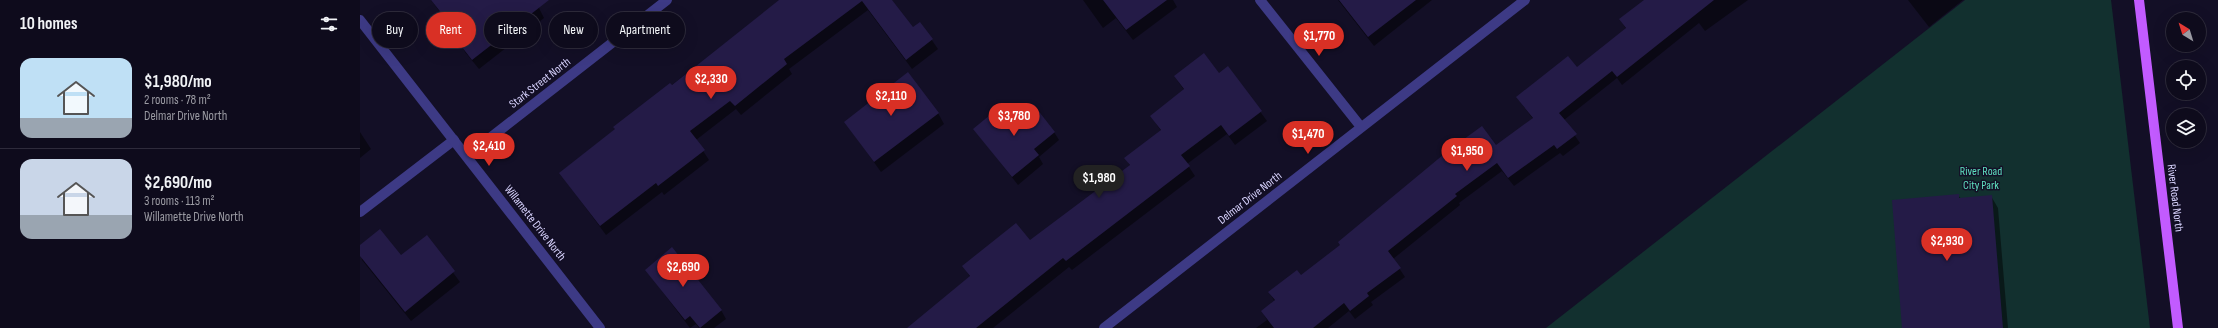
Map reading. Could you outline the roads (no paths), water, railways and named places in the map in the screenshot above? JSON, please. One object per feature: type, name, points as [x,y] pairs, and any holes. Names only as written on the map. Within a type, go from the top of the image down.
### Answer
[{"type":"main road","name":"River Road North","points":[[2139,0],[2178,328]]},
{"type":"street","name":"Stark Street North","points":[[467,156],[666,0]]},
{"type":"street","points":[[1260,0],[1360,127]]},
{"type":"street","name":"Delmar Drive North","points":[[1104,328],[1360,127],[1525,0]]},
{"type":"street","name":"Willamette Drive North","points":[[360,20],[600,328]]},
{"type":"street","points":[[360,212],[454,140]]},
{"type":"park label","name":"River Road City Park","points":[[1981,178]]}]
